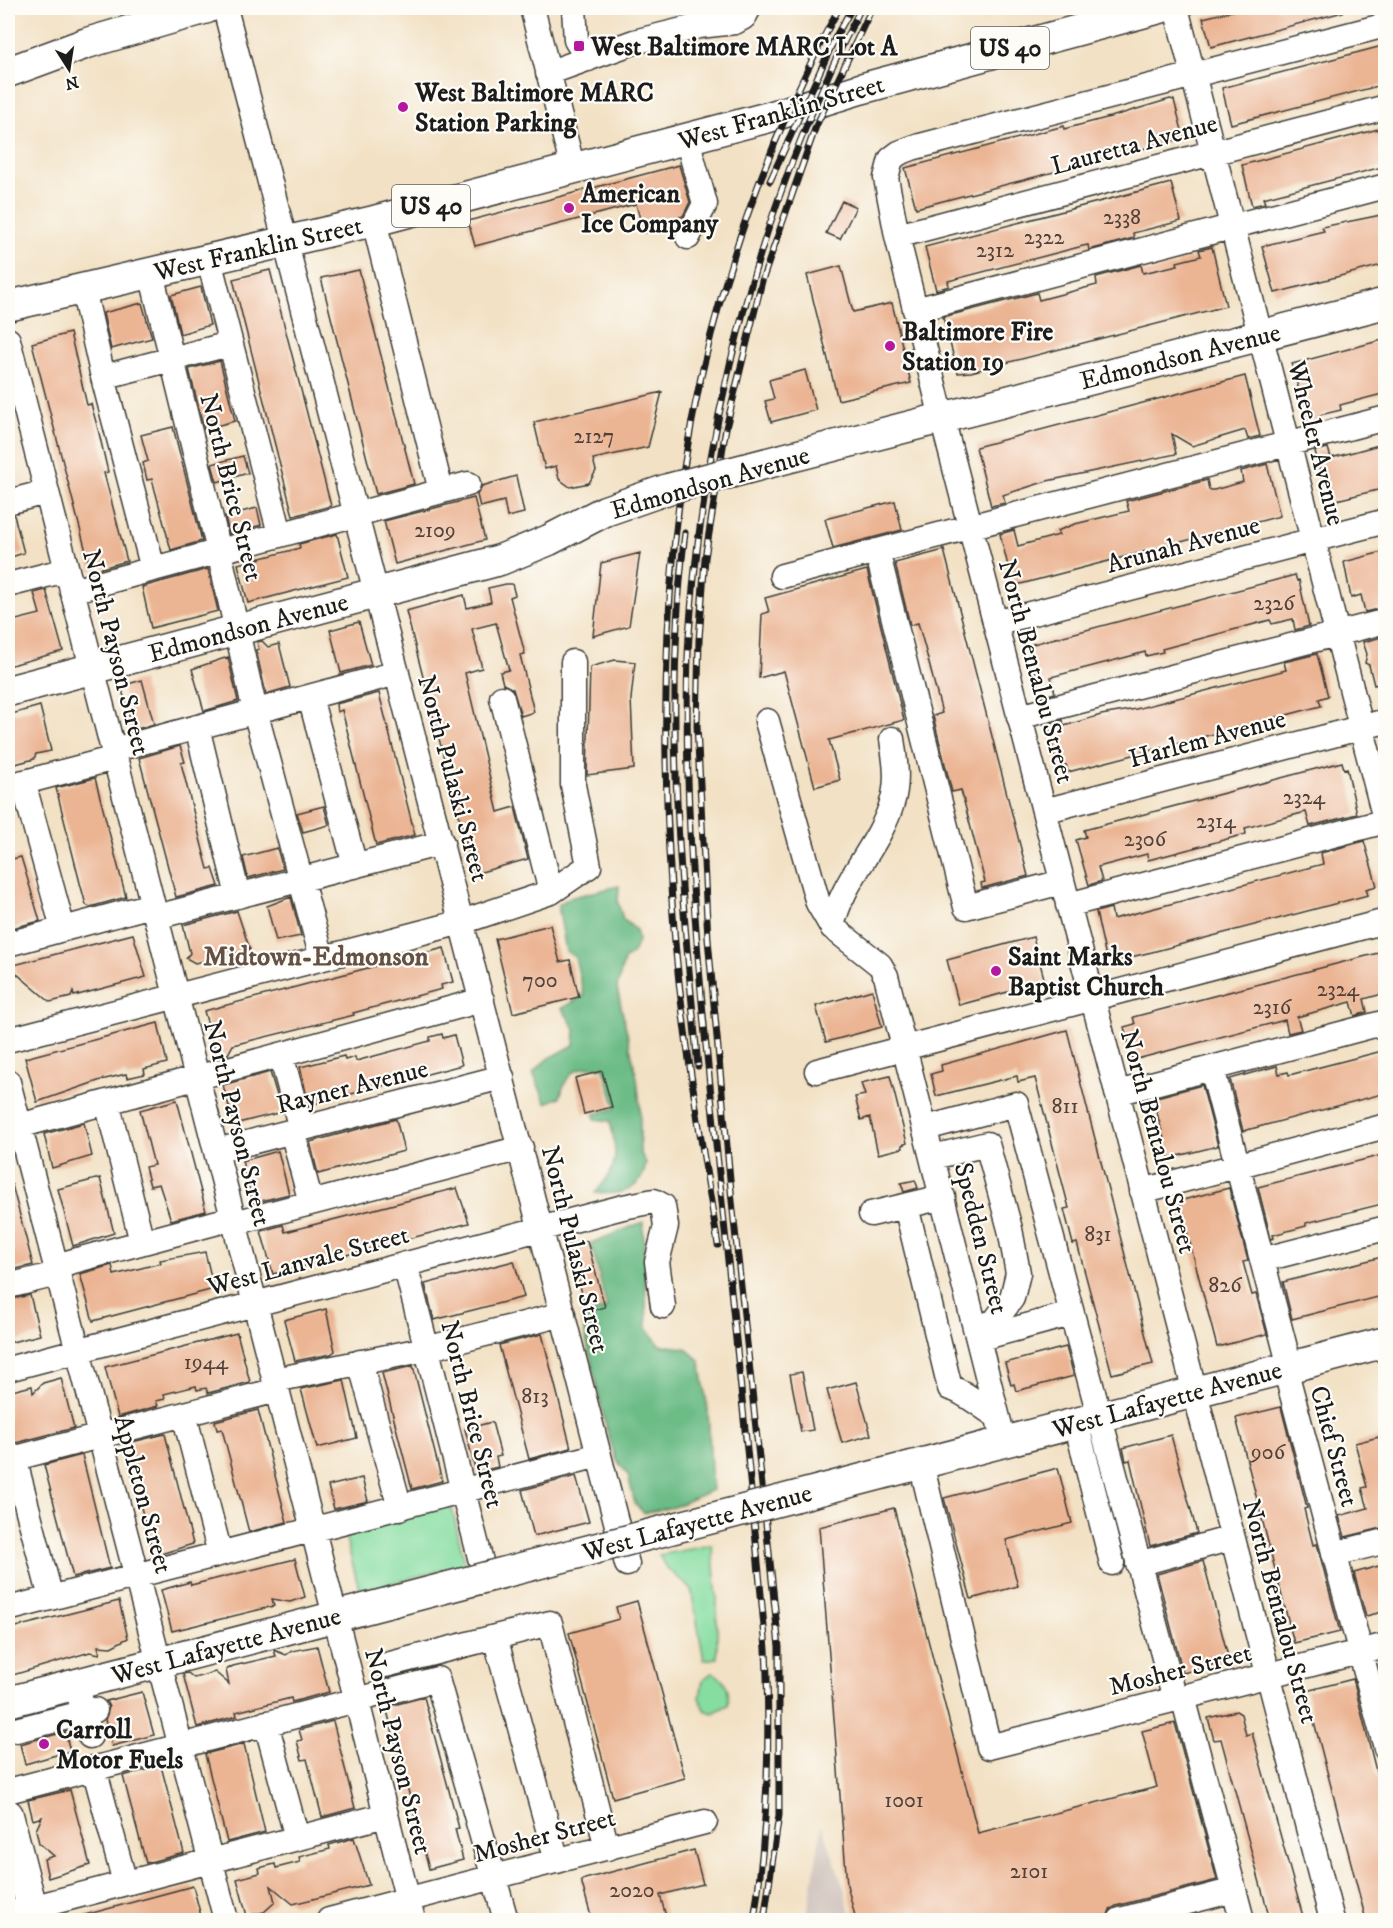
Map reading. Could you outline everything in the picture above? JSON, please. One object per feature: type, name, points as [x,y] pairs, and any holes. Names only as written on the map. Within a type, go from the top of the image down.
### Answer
[{"type":"main road","points":[[8,72],[87,43],[207,8]]},
{"type":"main road","name":"West Franklin Street","points":[[8,306],[374,221],[687,139],[1160,8]]},
{"type":"main road","name":"West Franklin Street","points":[[8,322],[86,302],[120,280]]},
{"type":"main road","name":"Edmondson Avenue","points":[[8,691],[500,560],[549,540],[614,508],[668,489],[1386,303]]},
{"type":"main road","name":"West Lafayette Avenue","points":[[19,1699],[921,1463],[1000,1429],[1087,1420],[1386,1342]]},
{"type":"main road","points":[[8,1815],[25,1914]]},
{"type":"street","name":"North Pulaski Street","points":[[225,8],[624,1552]]},
{"type":"street","points":[[573,169],[533,11],[575,8],[576,40],[588,59]]},
{"type":"street","points":[[548,73],[634,42],[699,27],[735,22],[744,17],[749,8]]},
{"type":"street","name":"Wheeler Avenue","points":[[1176,8],[1385,822]]},
{"type":"street","name":"North Bentalou Street","points":[[1332,1920],[942,418],[897,236],[886,178],[891,159],[899,153],[1386,25]]},
{"type":"street","name":"Lauretta Avenue","points":[[897,236],[1386,107]]},
{"type":"street","points":[[687,139],[705,204],[688,237]]},
{"type":"street","points":[[915,310],[1386,186]]},
{"type":"street","points":[[374,221],[441,491]]},
{"type":"street","points":[[209,260],[280,534]]},
{"type":"street","name":"North Brice Street","points":[[151,273],[219,551],[255,711],[322,958]]},
{"type":"street","points":[[86,302],[153,569]]},
{"type":"street","name":"North Payson Street","points":[[8,340],[17,415],[46,492],[411,1910]]},
{"type":"street","points":[[103,377],[229,344]]},
{"type":"street","points":[[782,576],[1386,418]]},
{"type":"street","points":[[8,585],[153,569],[468,484]]},
{"type":"street","points":[[8,502],[46,492]]},
{"type":"street","name":"Arunah Avenue","points":[[995,623],[1386,521]]},
{"type":"street","points":[[877,551],[966,907],[1065,893],[1385,822]]},
{"type":"street","points":[[1019,717],[1386,621]]},
{"type":"street","points":[[8,1040],[462,922],[551,892],[589,866],[573,785],[573,662]]},
{"type":"street","points":[[63,929],[15,784],[196,728],[398,673]]},
{"type":"street","points":[[310,697],[355,866]]},
{"type":"street","points":[[501,699],[551,892]]},
{"type":"street","points":[[767,721],[811,882],[818,903],[832,927]]},
{"type":"street","name":"Harlem Avenue","points":[[1044,811],[1386,721]]},
{"type":"street","points":[[196,728],[238,896]]},
{"type":"street","points":[[832,927],[837,905],[892,803],[897,771],[892,739]]},
{"type":"street","points":[[8,944],[63,929],[238,896],[442,843]]},
{"type":"street","points":[[817,1071],[1386,921]]},
{"type":"street","name":"Spedden Street","points":[[832,927],[880,965],[886,976],[906,1047],[1000,1429]]},
{"type":"street","points":[[13,1127],[482,1000]]},
{"type":"street","points":[[1117,1094],[1386,1022]]},
{"type":"street","points":[[281,1055],[311,1203]]},
{"type":"street","name":"Chief Street","points":[[1212,1068],[1334,1554],[1386,1748]]},
{"type":"street","name":"Rayner Avenue","points":[[216,1151],[502,1077]]},
{"type":"street","name":"Appleton Street","points":[[8,1082],[13,1127],[56,1270],[226,1920]]},
{"type":"street","points":[[107,1102],[142,1242]]},
{"type":"street","points":[[926,1128],[1016,1104],[1071,1314],[1112,1563]]},
{"type":"street","points":[[1142,1191],[1386,1126]]},
{"type":"street","points":[[933,1157],[987,1144],[1010,1228],[1018,1274],[1012,1298],[995,1321],[977,1334]]},
{"type":"street","points":[[8,1286],[142,1242],[311,1203],[520,1148]]},
{"type":"street","points":[[871,1214],[943,1197]]},
{"type":"street","name":"West Lanvale Street","points":[[8,1369],[542,1228],[654,1201],[663,1206],[666,1226],[657,1262],[663,1306]]},
{"type":"street","points":[[906,1206],[950,1388],[959,1390],[1000,1429]]},
{"type":"street","points":[[1262,1260],[1386,1227]]},
{"type":"street","name":"North Brice Street","points":[[405,1264],[486,1577]]},
{"type":"street","points":[[51,1598],[11,1459],[184,1414],[360,1362],[426,1349],[563,1314]]},
{"type":"street","points":[[977,1334],[1071,1314]]},
{"type":"street","points":[[360,1362],[400,1508]]},
{"type":"street","points":[[184,1414],[220,1554]]},
{"type":"street","points":[[1087,1420],[1138,1564],[1242,1920]]},
{"type":"street","points":[[8,1609],[600,1455]]},
{"type":"street","name":"Mosher Street","points":[[921,1463],[989,1747],[1386,1645]]},
{"type":"street","points":[[1138,1564],[1233,1538]]},
{"type":"street","points":[[1334,1554],[1386,1541]]},
{"type":"street","name":"West Lafayette Avenue","points":[[486,1577],[624,1552]]},
{"type":"street","points":[[386,1665],[550,1623],[607,1848]]},
{"type":"street","points":[[495,1637],[557,1861]]},
{"type":"street","points":[[8,1791],[437,1679],[506,1920]]},
{"type":"street","points":[[76,1683],[90,1711],[90,1736]]},
{"type":"street","points":[[19,1699],[26,1727],[90,1711]]},
{"type":"street","points":[[266,1724],[297,1838]]},
{"type":"street","points":[[94,1768],[125,1883]]},
{"type":"street","points":[[25,1914],[125,1883],[386,1815]]},
{"type":"street","name":"Mosher Street","points":[[329,1920],[411,1910],[494,1877],[705,1822]]},
{"type":"street","points":[[1120,1920],[1234,1890]]},
{"type":"shaded area","points":[[822,1825],[843,1885],[852,1920],[806,1920]]},
{"type":"green space","points":[[619,886],[618,903],[623,919],[636,930],[638,941],[633,953],[624,960],[617,988],[637,1078],[640,1105],[640,1152],[646,1163],[644,1173],[635,1186],[621,1192],[595,1193],[609,1175],[615,1151],[610,1121],[595,1119],[594,1114],[616,1108],[604,1068],[587,1067],[575,1071],[566,1081],[560,1097],[546,1103],[533,1073],[546,1060],[574,1045],[575,1029],[562,1008],[584,996],[575,957],[566,951],[558,905],[569,898]]},
{"type":"green space","points":[[643,1222],[647,1328],[659,1345],[685,1348],[700,1361],[708,1410],[712,1490],[674,1507],[644,1513],[635,1504],[628,1475],[616,1459],[607,1431],[581,1316],[607,1308],[591,1243]]},
{"type":"green space","points":[[450,1500],[465,1564],[360,1592],[343,1528]]},
{"type":"green space","points":[[712,1545],[717,1597],[717,1658],[704,1660],[691,1589],[665,1566],[659,1555]]},
{"type":"green space","points":[[713,1672],[722,1679],[728,1690],[729,1699],[728,1705],[713,1713],[704,1710],[700,1697],[703,1680]]},
{"type":"building","points":[[1244,8],[1343,8],[1343,12],[1211,47],[1203,18]]},
{"type":"building","points":[[1386,45],[1386,84],[1231,124],[1222,88]]},
{"type":"building","points":[[1170,99],[1174,100],[1184,138],[916,208],[905,168],[1064,126],[1064,129],[1114,116]]},
{"type":"building","points":[[1386,127],[1386,166],[1263,198],[1265,203],[1252,206],[1242,165]]},
{"type":"building","name":"American Ice Company","points":[[679,165],[690,202],[683,216],[673,219],[675,225],[644,233],[636,204],[475,246],[468,221]]},
{"type":"building","points":[[1171,183],[1181,221],[1133,233],[1134,238],[1089,250],[1088,245],[1083,246],[948,281],[949,286],[936,290],[925,247]]},
{"type":"building","points":[[842,201],[856,207],[840,239],[826,233]]},
{"type":"building","points":[[1386,214],[1386,264],[1275,293],[1262,246],[1324,231],[1322,227]]},
{"type":"building","points":[[1212,247],[1226,306],[971,372],[958,373],[943,317],[1037,293],[1039,300],[1097,285],[1096,277],[1141,265],[1143,273],[1178,265],[1177,262],[1201,256],[1199,250]]},
{"type":"building","points":[[841,266],[853,312],[892,303],[911,383],[838,400],[807,275]]},
{"type":"building","points":[[270,270],[331,506],[293,516],[233,279]]},
{"type":"building","points":[[359,270],[414,484],[376,494],[321,278]]},
{"type":"building","points":[[201,287],[210,325],[180,334],[171,295]]},
{"type":"building","points":[[142,303],[152,338],[111,349],[103,313]]},
{"type":"building","points":[[70,333],[87,405],[91,404],[99,433],[108,472],[104,473],[127,561],[91,571],[32,343]]},
{"type":"building","points":[[1386,339],[1386,376],[1382,376],[1386,393],[1340,405],[1341,410],[1320,415],[1321,420],[1308,424],[1292,364]]},
{"type":"building","points":[[220,361],[235,421],[204,429],[189,369]]},
{"type":"building","points":[[805,370],[816,410],[771,422],[765,401],[774,399],[769,380]]},
{"type":"building","points":[[1245,376],[1260,436],[1248,439],[1245,430],[1192,446],[1172,434],[1176,454],[1047,481],[1003,495],[1005,503],[991,506],[976,447]]},
{"type":"building","points":[[662,392],[648,447],[593,459],[596,471],[589,483],[570,487],[559,479],[556,466],[545,469],[534,422]]},
{"type":"building","points":[[173,427],[202,541],[171,550],[152,479],[147,480],[143,463],[148,461],[141,435]]},
{"type":"building","points":[[1386,443],[1386,488],[1328,502],[1315,451],[1328,448],[1331,458]]},
{"type":"building","points":[[243,456],[248,473],[217,482],[212,464]]},
{"type":"building","points":[[1267,464],[1280,516],[1013,586],[1000,534],[1014,530],[1018,546],[1059,535],[1057,531],[1075,524],[1129,511],[1126,501],[1207,480],[1209,490],[1243,482],[1241,471]]},
{"type":"building","points":[[516,476],[524,513],[507,517],[504,501],[480,507],[477,495],[482,486]]},
{"type":"building","points":[[474,498],[485,540],[395,564],[384,521]]},
{"type":"building","points":[[895,501],[902,530],[833,548],[825,519]]},
{"type":"building","points":[[257,508],[261,525],[229,534],[225,516]]},
{"type":"building","points":[[14,515],[24,553],[8,558],[8,516]]},
{"type":"building","points":[[337,534],[348,577],[248,603],[238,564],[300,548],[299,544]]},
{"type":"building","points":[[944,550],[1028,876],[982,888],[981,883],[985,882],[961,790],[952,792],[933,716],[942,713],[925,648],[918,623],[910,625],[895,563]]},
{"type":"building","points":[[1386,551],[1386,607],[1365,612],[1361,595],[1351,598],[1344,562]]},
{"type":"building","points":[[640,553],[629,626],[593,636],[601,563]]},
{"type":"building","points":[[208,569],[218,611],[151,628],[142,587]]},
{"type":"building","points":[[867,570],[904,720],[829,740],[840,780],[815,787],[784,671],[759,678],[762,614],[769,612],[765,598]]},
{"type":"building","points":[[1295,575],[1297,581],[1299,580],[1309,626],[1295,630],[1293,619],[1272,624],[1270,620],[1162,649],[1163,652],[1146,656],[1145,652],[1051,677],[1055,693],[1041,697],[1029,645]]},
{"type":"building","points":[[512,584],[515,595],[510,597],[525,654],[520,655],[534,712],[521,716],[513,689],[503,684],[500,672],[509,670],[496,623],[472,629],[482,668],[465,673],[498,812],[515,807],[528,859],[474,874],[406,611],[464,595],[467,608],[491,602],[488,588]]},
{"type":"building","points":[[46,590],[63,651],[8,666],[8,622],[40,614],[34,593]]},
{"type":"building","points":[[359,622],[371,665],[341,673],[330,630]]},
{"type":"building","points":[[1386,636],[1386,682],[1374,685],[1369,665],[1365,663],[1367,654],[1363,642]]},
{"type":"building","points":[[262,641],[268,647],[279,644],[290,687],[266,694],[256,650],[259,649],[257,642]]},
{"type":"building","points":[[1317,654],[1328,696],[1319,699],[1321,706],[1068,772],[1066,765],[1057,768],[1048,724],[1063,720],[1064,726],[1286,670],[1284,662]]},
{"type":"building","points":[[228,657],[238,701],[204,711],[192,669]]},
{"type":"building","points":[[615,660],[635,662],[631,699],[634,769],[587,775],[590,667]]},
{"type":"building","points":[[142,680],[154,724],[133,730],[121,686]]},
{"type":"building","points":[[379,693],[415,835],[376,845],[342,710],[337,712],[336,704]]},
{"type":"building","points":[[40,706],[51,751],[36,754],[34,759],[8,766],[8,715]]},
{"type":"building","points":[[180,746],[185,762],[181,763],[208,869],[213,868],[219,886],[176,897],[139,758]]},
{"type":"building","points":[[1342,762],[1344,769],[1347,768],[1357,814],[1310,826],[1306,812],[1245,828],[1246,834],[1175,853],[1148,860],[1147,854],[1098,867],[1102,881],[1089,885],[1076,840],[1086,837],[1084,830]]},
{"type":"building","points":[[95,778],[126,897],[90,907],[86,905],[56,788]]},
{"type":"building","points":[[324,806],[329,825],[303,832],[297,813]]},
{"type":"building","points":[[1364,841],[1377,886],[1366,889],[1368,895],[1152,952],[1118,960],[1116,954],[1106,957],[1096,912],[1111,908],[1113,919],[1323,864],[1321,853]]},
{"type":"building","points":[[277,848],[283,869],[248,878],[243,857]]},
{"type":"building","points":[[21,857],[40,921],[8,929],[8,860]]},
{"type":"building","points":[[291,897],[301,936],[276,941],[267,906]]},
{"type":"building","points":[[237,911],[250,950],[195,963],[186,958],[190,953],[183,925]]},
{"type":"building","points":[[550,925],[560,962],[570,960],[579,997],[513,1013],[495,939]]},
{"type":"building","points":[[133,934],[146,977],[74,996],[73,992],[71,997],[50,1002],[16,973],[14,965]]},
{"type":"building","name":"Saint Marks Baptist Church","points":[[1033,937],[1045,982],[959,1005],[947,960]]},
{"type":"building","points":[[444,948],[453,982],[441,985],[442,989],[353,1013],[354,1015],[233,1045],[228,1054],[217,1057],[204,1011]]},
{"type":"building","points":[[1382,952],[1386,965],[1386,993],[1364,999],[1367,1012],[1355,1016],[1351,1002],[1297,1017],[1301,1030],[1288,1033],[1285,1020],[1133,1060],[1124,1027],[1135,1024],[1133,1017]]},
{"type":"building","points":[[872,990],[882,1027],[826,1042],[816,1006]]},
{"type":"building","points":[[158,1023],[167,1063],[144,1069],[145,1074],[127,1078],[126,1074],[101,1080],[37,1102],[25,1058]]},
{"type":"building","points":[[1067,1030],[1153,1364],[1112,1374],[1077,1243],[1073,1244],[1064,1209],[1069,1208],[1035,1078],[1018,1082],[1017,1076],[936,1096],[931,1074],[942,1071],[941,1065]]},
{"type":"building","points":[[442,1034],[443,1038],[454,1035],[462,1065],[309,1105],[300,1067],[344,1056],[345,1060],[355,1057],[356,1061],[430,1041],[430,1037]]},
{"type":"building","points":[[1386,1050],[1386,1093],[1243,1131],[1230,1079],[1277,1066],[1279,1074],[1288,1072],[1289,1075]]},
{"type":"building","points":[[602,1071],[612,1107],[584,1114],[575,1078]]},
{"type":"building","points":[[270,1072],[282,1112],[234,1124],[223,1085]]},
{"type":"building","points":[[890,1076],[907,1143],[902,1145],[903,1148],[878,1154],[870,1117],[861,1120],[855,1097],[865,1095],[861,1083]]},
{"type":"building","points":[[1202,1085],[1218,1146],[1169,1158],[1153,1098]]},
{"type":"building","points":[[177,1100],[206,1211],[171,1220],[159,1184],[150,1186],[145,1167],[154,1165],[140,1110]]},
{"type":"building","points":[[396,1119],[404,1151],[318,1174],[310,1142]]},
{"type":"building","points":[[84,1123],[92,1156],[52,1168],[44,1134]]},
{"type":"building","points":[[278,1151],[289,1194],[253,1203],[242,1161]]},
{"type":"building","points":[[1386,1154],[1386,1203],[1306,1223],[1306,1226],[1273,1235],[1274,1238],[1271,1239],[1258,1187]]},
{"type":"building","points":[[100,1178],[114,1233],[73,1246],[58,1189]]},
{"type":"building","points":[[915,1180],[918,1188],[904,1192],[901,1183]]},
{"type":"building","points":[[12,1185],[33,1265],[8,1271],[8,1186]]},
{"type":"building","points":[[457,1188],[469,1223],[273,1274],[261,1231],[283,1225],[285,1232]]},
{"type":"building","points":[[1229,1188],[1248,1261],[1243,1262],[1252,1295],[1256,1294],[1267,1334],[1217,1347],[1179,1201]]},
{"type":"building","points":[[587,1241],[605,1307],[587,1312],[569,1245]]},
{"type":"building","points":[[205,1252],[214,1289],[93,1321],[80,1274],[112,1265],[114,1275],[161,1263],[160,1260]]},
{"type":"building","points":[[1386,1256],[1386,1295],[1292,1319],[1283,1282]]},
{"type":"building","points":[[514,1261],[524,1297],[434,1320],[425,1284]]},
{"type":"building","points":[[30,1295],[40,1335],[8,1343],[8,1300]]},
{"type":"building","points":[[326,1309],[335,1351],[331,1354],[295,1361],[284,1320]]},
{"type":"building","points":[[237,1333],[250,1382],[208,1393],[206,1388],[197,1390],[196,1386],[164,1394],[165,1399],[156,1401],[158,1406],[118,1417],[105,1367]]},
{"type":"building","points":[[542,1334],[571,1448],[529,1459],[499,1345]]},
{"type":"building","points":[[1066,1347],[1074,1376],[1016,1391],[1014,1384],[1011,1385],[1005,1363]]},
{"type":"building","points":[[413,1366],[442,1481],[412,1489],[382,1373]]},
{"type":"building","points":[[802,1372],[813,1430],[801,1432],[790,1374]]},
{"type":"building","points":[[61,1378],[74,1428],[8,1445],[8,1392],[32,1386],[33,1393],[43,1383]]},
{"type":"building","points":[[344,1380],[357,1438],[317,1448],[301,1389]]},
{"type":"building","points":[[856,1382],[871,1435],[842,1443],[827,1390]]},
{"type":"building","points":[[1281,1407],[1307,1508],[1304,1509],[1313,1545],[1317,1544],[1340,1632],[1294,1643],[1236,1418]]},
{"type":"building","points":[[258,1410],[287,1522],[249,1532],[222,1429],[217,1430],[215,1421]]},
{"type":"building","points":[[492,1422],[501,1456],[496,1457],[498,1467],[476,1472],[465,1429]]},
{"type":"building","points":[[165,1434],[193,1544],[154,1556],[124,1444]]},
{"type":"building","points":[[1171,1435],[1197,1533],[1150,1546],[1130,1460],[1126,1461],[1123,1448]]},
{"type":"building","points":[[1379,1437],[1383,1455],[1386,1454],[1386,1527],[1345,1537],[1339,1516],[1368,1508],[1362,1488],[1367,1487],[1355,1443]]},
{"type":"building","points":[[82,1455],[110,1568],[73,1577],[44,1465]]},
{"type":"building","points":[[1058,1468],[1072,1523],[1006,1540],[1018,1586],[971,1599],[944,1498]]},
{"type":"building","points":[[576,1476],[589,1522],[534,1536],[522,1490]]},
{"type":"building","points":[[362,1478],[368,1501],[334,1509],[328,1486]]},
{"type":"building","points":[[894,1508],[978,1833],[1157,1787],[1142,1731],[1175,1723],[1217,1880],[1116,1906],[1110,1910],[1106,1920],[856,1920],[847,1885],[819,1527]]},
{"type":"building","points":[[295,1559],[305,1597],[290,1602],[272,1599],[274,1606],[172,1631],[161,1590],[190,1582],[191,1585]]},
{"type":"building","points":[[1203,1561],[1229,1660],[1183,1673],[1157,1574]]},
{"type":"building","points":[[1386,1564],[1386,1611],[1366,1616],[1354,1573]]},
{"type":"building","points":[[119,1601],[128,1638],[111,1647],[98,1646],[100,1654],[90,1652],[13,1675],[8,1670],[8,1629]]},
{"type":"building","points":[[637,1601],[685,1778],[613,1798],[569,1633],[619,1619],[616,1607]]},
{"type":"building","points":[[317,1646],[329,1692],[292,1702],[291,1698],[236,1712],[237,1716],[197,1727],[183,1674],[188,1673],[194,1678],[215,1672],[229,1684],[226,1670],[233,1666],[276,1656],[274,1650],[286,1655],[292,1651]]},
{"type":"building","points":[[1353,1679],[1379,1783],[1381,1783],[1386,1800],[1386,1920],[1366,1920],[1306,1691]]},
{"type":"building","points":[[142,1692],[154,1735],[112,1746],[105,1720],[109,1707],[106,1701]]},
{"type":"building","points":[[424,1697],[459,1828],[455,1829],[463,1860],[429,1869],[386,1707]]},
{"type":"building","points":[[1236,1711],[1241,1714],[1246,1735],[1252,1733],[1304,1920],[1270,1920],[1221,1739],[1214,1740],[1208,1718]]},
{"type":"building","points":[[333,1721],[355,1808],[322,1817],[307,1759],[302,1760],[297,1741],[302,1740],[299,1730]]},
{"type":"building","name":"Carroll Motor Fuels","points":[[65,1732],[70,1751],[25,1764],[20,1744]]},
{"type":"building","points":[[244,1744],[265,1832],[227,1842],[205,1754]]},
{"type":"building","points":[[161,1766],[184,1853],[146,1863],[123,1776]]},
{"type":"building","points":[[70,1790],[90,1865],[48,1878],[44,1859],[54,1856],[39,1843],[36,1830],[42,1817],[33,1820],[28,1800]]},
{"type":"building","points":[[354,1838],[369,1885],[293,1904],[271,1886],[275,1902],[264,1912],[247,1916],[237,1879],[260,1873],[259,1868],[275,1864],[276,1868],[300,1862],[299,1857],[330,1849],[329,1845]]},
{"type":"building","points":[[694,1850],[703,1884],[660,1895],[667,1920],[592,1920],[581,1880]]},
{"type":"building","points":[[193,1886],[202,1920],[82,1920],[81,1916]]},
{"type":"railway","points":[[718,1245],[683,1018],[670,877],[666,680],[674,550],[692,421],[716,315],[732,261],[769,156],[814,56],[839,8]]},
{"type":"railway","points":[[770,181],[836,36],[852,8]]},
{"type":"railway","points":[[754,1920],[767,1785],[766,1649],[697,946],[688,778],[689,636],[708,473],[743,313],[794,157],[826,81],[861,8]]},
{"type":"railway","points":[[764,1920],[779,1815],[779,1647],[732,1201],[708,939],[697,726],[699,640],[705,558],[726,428],[762,281],[816,126],[872,8]]},
{"type":"railway","points":[[685,533],[675,665],[675,732],[681,866],[698,1066]]},
{"type":"place","name":"West Baltimore MARC Lot A","points":[[579,46]]},
{"type":"place","name":"West Baltimore MARC Station Parking","points":[[403,107]]},
{"type":"place","name":"American Ice Company","points":[[569,208]]},
{"type":"place","name":"Baltimore Fire Station 19","points":[[890,346]]},
{"type":"place","name":"Saint Marks Baptist Church","points":[[996,971]]},
{"type":"place","name":"Carroll Motor Fuels","points":[[44,1744]]},
{"type":"district","name":"Midtown-Edmonson","points":[[316,956]]}]
